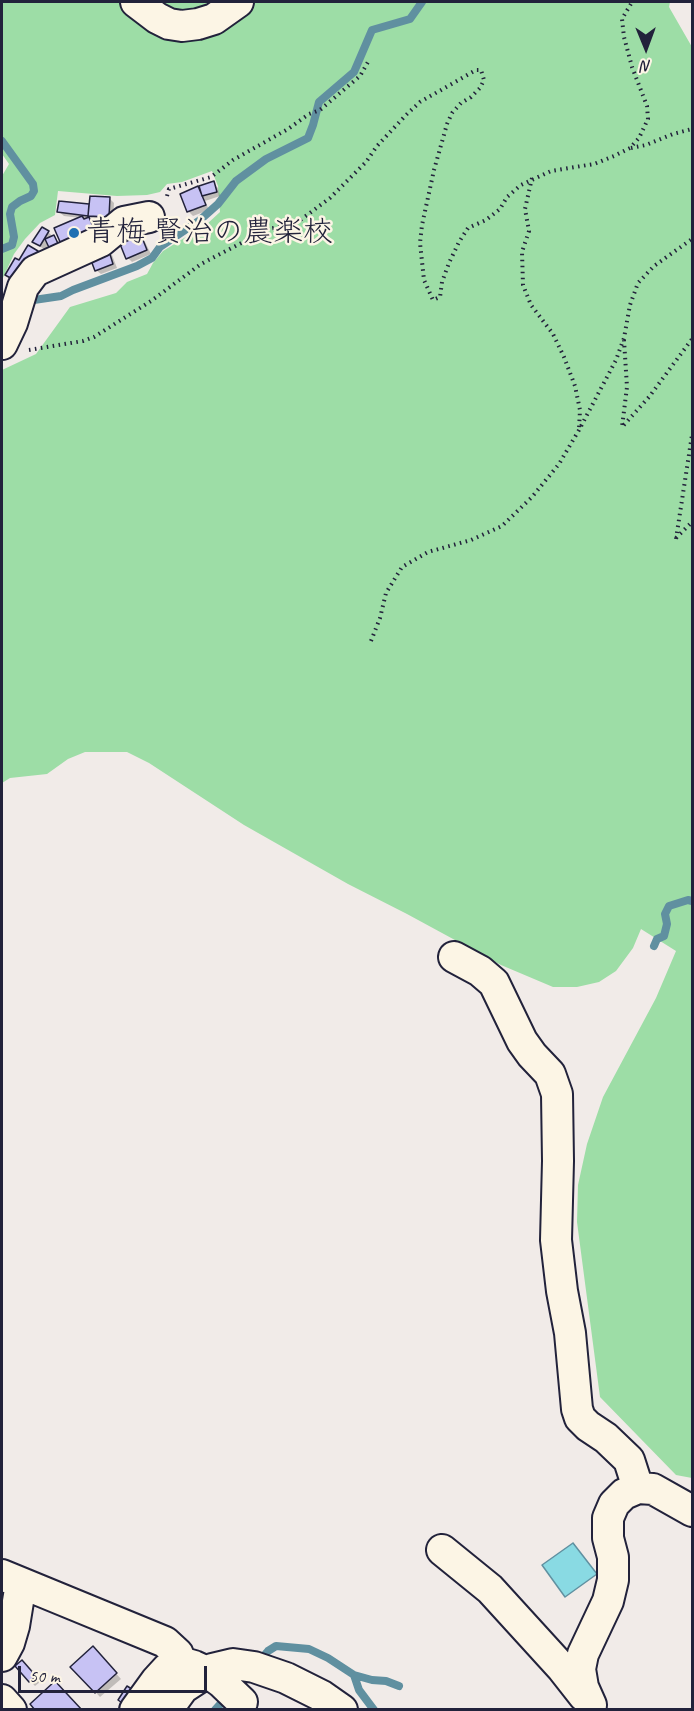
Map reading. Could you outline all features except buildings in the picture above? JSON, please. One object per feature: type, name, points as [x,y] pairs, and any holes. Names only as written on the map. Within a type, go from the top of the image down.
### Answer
[{"type":"street","points":[[136,2],[157,18],[169,24],[182,26],[213,19],[238,2]]},
{"type":"street","points":[[11,349],[18,303],[29,278],[43,267],[101,241],[124,222],[148,217]]},
{"type":"street","points":[[454,957],[480,971],[494,983],[522,1041],[550,1074],[556,1094],[558,1161],[556,1240],[570,1333],[577,1409],[580,1418],[588,1426],[606,1438],[629,1460],[638,1488]]},
{"type":"street","points":[[593,1707],[583,1687],[580,1670],[583,1654],[608,1601],[613,1580],[613,1557],[608,1538],[608,1518],[614,1504],[624,1494],[638,1488],[653,1489],[693,1511]]},
{"type":"street","points":[[442,1550],[490,1589],[562,1668],[593,1707]]},
{"type":"street","points":[[2,1656],[9,1643],[11,1579],[165,1642],[178,1654],[184,1683]]},
{"type":"street","points":[[184,1683],[212,1669],[233,1664],[254,1667],[286,1678],[322,1696],[342,1710]]},
{"type":"street","points":[[135,1710],[167,1669],[184,1683],[221,1682],[242,1702]]},
{"type":"street","points":[[2,1700],[11,1710]]},
{"type":"path","points":[[630,148],[644,129],[648,119],[647,106],[624,38],[622,20],[632,2]]},
{"type":"path","points":[[148,217],[158,203],[169,195],[170,189],[211,177],[233,160],[288,129],[309,114],[320,110],[360,76],[368,62]]},
{"type":"path","points":[[11,349],[83,341],[94,337],[151,301],[201,264],[268,229],[295,224],[330,198],[420,102],[476,70],[481,70],[484,80],[480,88],[460,103],[452,113],[434,170],[423,225],[421,260],[424,280],[433,300],[440,297],[442,282],[449,263],[468,228],[500,209],[507,197],[520,185],[551,171],[594,164],[630,148],[693,129]]},
{"type":"path","points":[[532,178],[525,209],[529,231],[522,252],[523,285],[531,305],[553,334],[568,367],[580,410],[579,430]]},
{"type":"path","points":[[371,641],[386,593],[402,567],[428,552],[471,540],[502,526],[559,464],[616,360],[624,338],[630,304],[638,283],[654,267],[693,240]]},
{"type":"path","points":[[624,338],[627,387],[621,427],[649,397],[693,339]]},
{"type":"path","points":[[693,435],[676,539],[693,522]]},
{"type":"green space","points":[[2,2],[123,2],[144,20],[250,2],[670,2],[669,7],[692,47],[692,1478],[676,1475],[600,1397],[577,1222],[578,1185],[587,1144],[603,1097],[656,998],[676,951],[641,929],[633,948],[616,971],[599,982],[577,987],[553,987],[501,965],[348,884],[244,825],[149,763],[127,752],[85,752],[68,759],[47,774],[10,778],[2,783],[2,370],[36,354],[70,307],[116,293],[127,282],[147,274],[163,251],[207,224],[220,212],[218,186],[212,171],[182,182],[167,184],[160,192],[147,195],[117,196],[58,191],[55,215],[40,223],[25,239],[14,254],[2,280],[2,176],[9,164],[2,154]]},
{"type":"green space","points":[[147,2],[221,2],[206,11],[174,15]]},
{"type":"water","points":[[573,1543],[597,1574],[565,1597],[542,1565]]},
{"type":"waterway","points":[[27,301],[61,296],[152,258],[160,247],[200,220],[218,204],[236,181],[266,159],[308,138],[319,102],[354,72],[372,30],[410,19],[422,2]]},
{"type":"waterway","points":[[2,141],[33,184],[34,191],[31,196],[12,207],[10,214],[14,237],[12,245],[2,249]]},
{"type":"waterway","points":[[654,946],[657,939],[664,936],[667,924],[665,914],[669,906],[688,900],[692,901]]},
{"type":"waterway","points":[[262,1658],[276,1646],[309,1649],[354,1675],[399,1686]]},
{"type":"waterway","points":[[354,1675],[359,1690],[374,1710]]},
{"type":"waterway","points":[[215,1710],[225,1699]]},
{"type":"place","name":"青梅 賢治の農楽校","points":[[74,233]]}]
